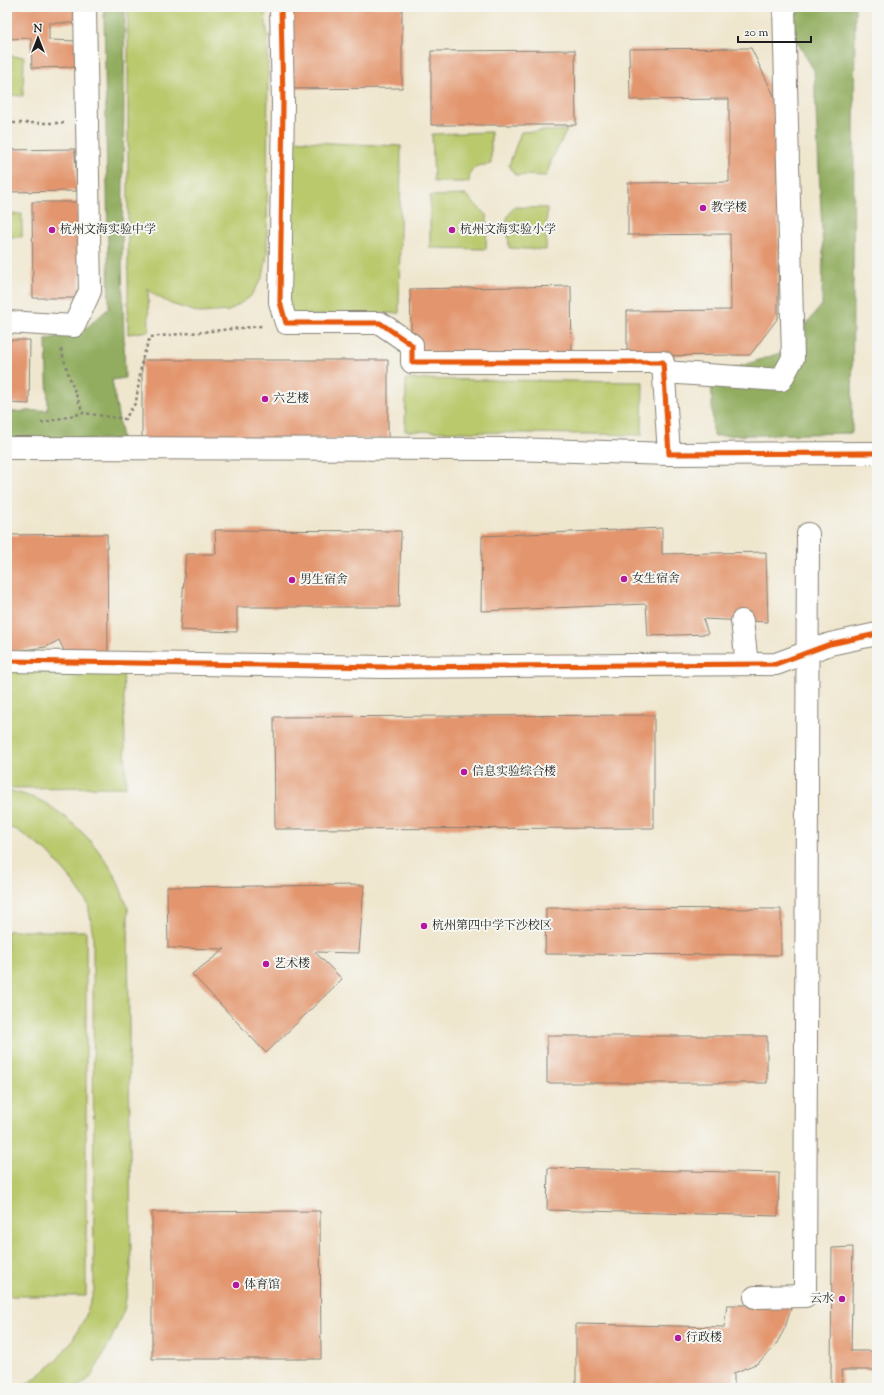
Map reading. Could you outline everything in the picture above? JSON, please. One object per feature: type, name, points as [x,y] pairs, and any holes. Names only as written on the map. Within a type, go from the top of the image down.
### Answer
[{"type":"street","points":[[7,322],[74,326],[90,291],[85,7]]},
{"type":"street","points":[[282,7],[280,302],[286,323],[380,323],[412,345],[412,362],[663,362],[669,454]]},
{"type":"street","points":[[664,372],[781,380],[793,358],[784,7]]},
{"type":"street","points":[[7,448],[512,449],[669,454],[877,453]]},
{"type":"street","points":[[755,1297],[806,1296],[808,534]]},
{"type":"street","points":[[742,621],[747,664]]},
{"type":"street","points":[[7,661],[384,666],[776,664],[807,651],[830,644],[877,634]]},
{"type":"path","points":[[7,123],[87,124]]},
{"type":"path","points":[[34,425],[83,412],[125,419],[136,402],[142,360],[150,337],[286,323]]},
{"type":"path","points":[[55,325],[69,376],[83,412]]},
{"type":"green space","points":[[104,7],[125,7],[122,264],[125,378],[112,380],[122,439],[7,440],[7,412],[48,410],[46,340],[85,329],[109,308]]},
{"type":"green space","points":[[128,7],[264,7],[268,37],[267,255],[263,277],[250,297],[229,311],[200,313],[171,304],[155,295],[148,289],[149,331],[128,334]]},
{"type":"green space","points":[[776,7],[855,7],[852,433],[713,436],[711,371],[726,371],[783,352],[822,305],[823,250],[814,70]]},
{"type":"green space","points":[[7,56],[24,57],[23,96],[7,95]]},
{"type":"green space","points":[[567,130],[552,159],[546,176],[515,175],[509,165],[521,132]]},
{"type":"green space","points":[[491,132],[491,164],[477,166],[470,173],[469,182],[434,182],[432,134]]},
{"type":"green space","points":[[281,139],[401,146],[399,313],[280,316]]},
{"type":"green space","points":[[466,195],[487,216],[486,249],[430,248],[430,196]]},
{"type":"green space","points":[[514,207],[547,208],[546,250],[509,248],[507,218]]},
{"type":"green space","points":[[7,214],[22,214],[22,237],[7,237]]},
{"type":"green space","points":[[406,379],[643,382],[642,435],[405,431]]},
{"type":"green space","points":[[123,662],[126,787],[7,788],[7,664]]},
{"type":"green space","points":[[7,790],[30,796],[45,803],[78,828],[95,846],[109,866],[117,880],[128,907],[131,1270],[124,1310],[110,1342],[91,1377],[77,1388],[22,1388],[57,1360],[71,1342],[85,1318],[94,1290],[93,935],[88,904],[71,879],[48,852],[17,830],[7,827]]},
{"type":"green space","points":[[7,931],[86,931],[86,1296],[7,1296]]},
{"type":"building","points":[[7,7],[79,7],[79,23],[49,23],[49,40],[77,41],[78,67],[32,68],[31,38],[7,39]]},
{"type":"building","points":[[281,7],[402,7],[402,88],[282,89]]},
{"type":"building","name":"教学楼","points":[[751,48],[779,106],[778,318],[750,355],[627,356],[627,311],[731,310],[730,234],[628,235],[628,183],[729,182],[729,99],[630,100],[629,49]]},
{"type":"building","points":[[575,50],[576,125],[431,125],[431,51]]},
{"type":"building","points":[[75,149],[77,191],[7,192],[7,150]]},
{"type":"building","points":[[32,202],[78,202],[80,298],[33,298]]},
{"type":"building","points":[[571,286],[572,358],[412,362],[410,289]]},
{"type":"building","points":[[7,340],[30,340],[29,404],[7,403]]},
{"type":"building","name":"六艺楼","points":[[142,360],[388,360],[388,439],[142,439]]},
{"type":"building","name":"女生宿舍","points":[[662,528],[662,554],[766,552],[768,622],[703,619],[708,634],[648,636],[646,604],[481,611],[482,536]]},
{"type":"building","name":"男生宿舍","points":[[215,530],[401,531],[399,607],[237,607],[237,632],[180,630],[186,554],[216,554]]},
{"type":"building","points":[[107,534],[108,661],[68,659],[59,640],[46,647],[7,652],[7,535]]},
{"type":"building","name":"信息实验综合楼","points":[[654,715],[654,828],[275,829],[274,717]]},
{"type":"building","name":"艺术楼","points":[[364,885],[359,953],[315,952],[342,979],[266,1053],[192,974],[225,949],[168,948],[167,887]]},
{"type":"building","points":[[546,908],[781,909],[781,955],[545,954]]},
{"type":"building","points":[[547,1036],[767,1036],[767,1083],[547,1083]]},
{"type":"building","points":[[548,1168],[779,1173],[778,1216],[547,1210]]},
{"type":"building","name":"体育馆","points":[[320,1211],[321,1359],[152,1359],[152,1212]]},
{"type":"building","name":"云水","points":[[853,1247],[851,1351],[877,1351],[877,1370],[841,1370],[842,1384],[831,1384],[832,1248]]},
{"type":"building","name":"行政楼","points":[[727,1305],[792,1305],[785,1328],[774,1348],[758,1363],[734,1373],[734,1388],[576,1388],[576,1324],[724,1327]]},
{"type":"cycle path","points":[[281,7],[283,104],[280,302],[286,323],[380,323],[412,345],[412,362],[663,362],[669,454],[877,453]]},
{"type":"cycle path","points":[[7,661],[384,667],[776,664],[830,644],[877,634]]},
{"type":"place","name":"教学楼","points":[[703,208]]},
{"type":"place","name":"杭州文海实验中学","points":[[52,230]]},
{"type":"place","name":"杭州文海实验小学","points":[[452,230]]},
{"type":"place","name":"六艺楼","points":[[265,399]]},
{"type":"place","name":"女生宿舍","points":[[624,579]]},
{"type":"place","name":"男生宿舍","points":[[292,580]]},
{"type":"place","name":"信息实验综合楼","points":[[464,772]]},
{"type":"place","name":"杭州第四中学下沙校区","points":[[424,926]]},
{"type":"place","name":"艺术楼","points":[[266,964]]},
{"type":"place","name":"体育馆","points":[[236,1285]]},
{"type":"place","name":"云水","points":[[842,1299]]},
{"type":"place","name":"行政楼","points":[[678,1338]]}]
